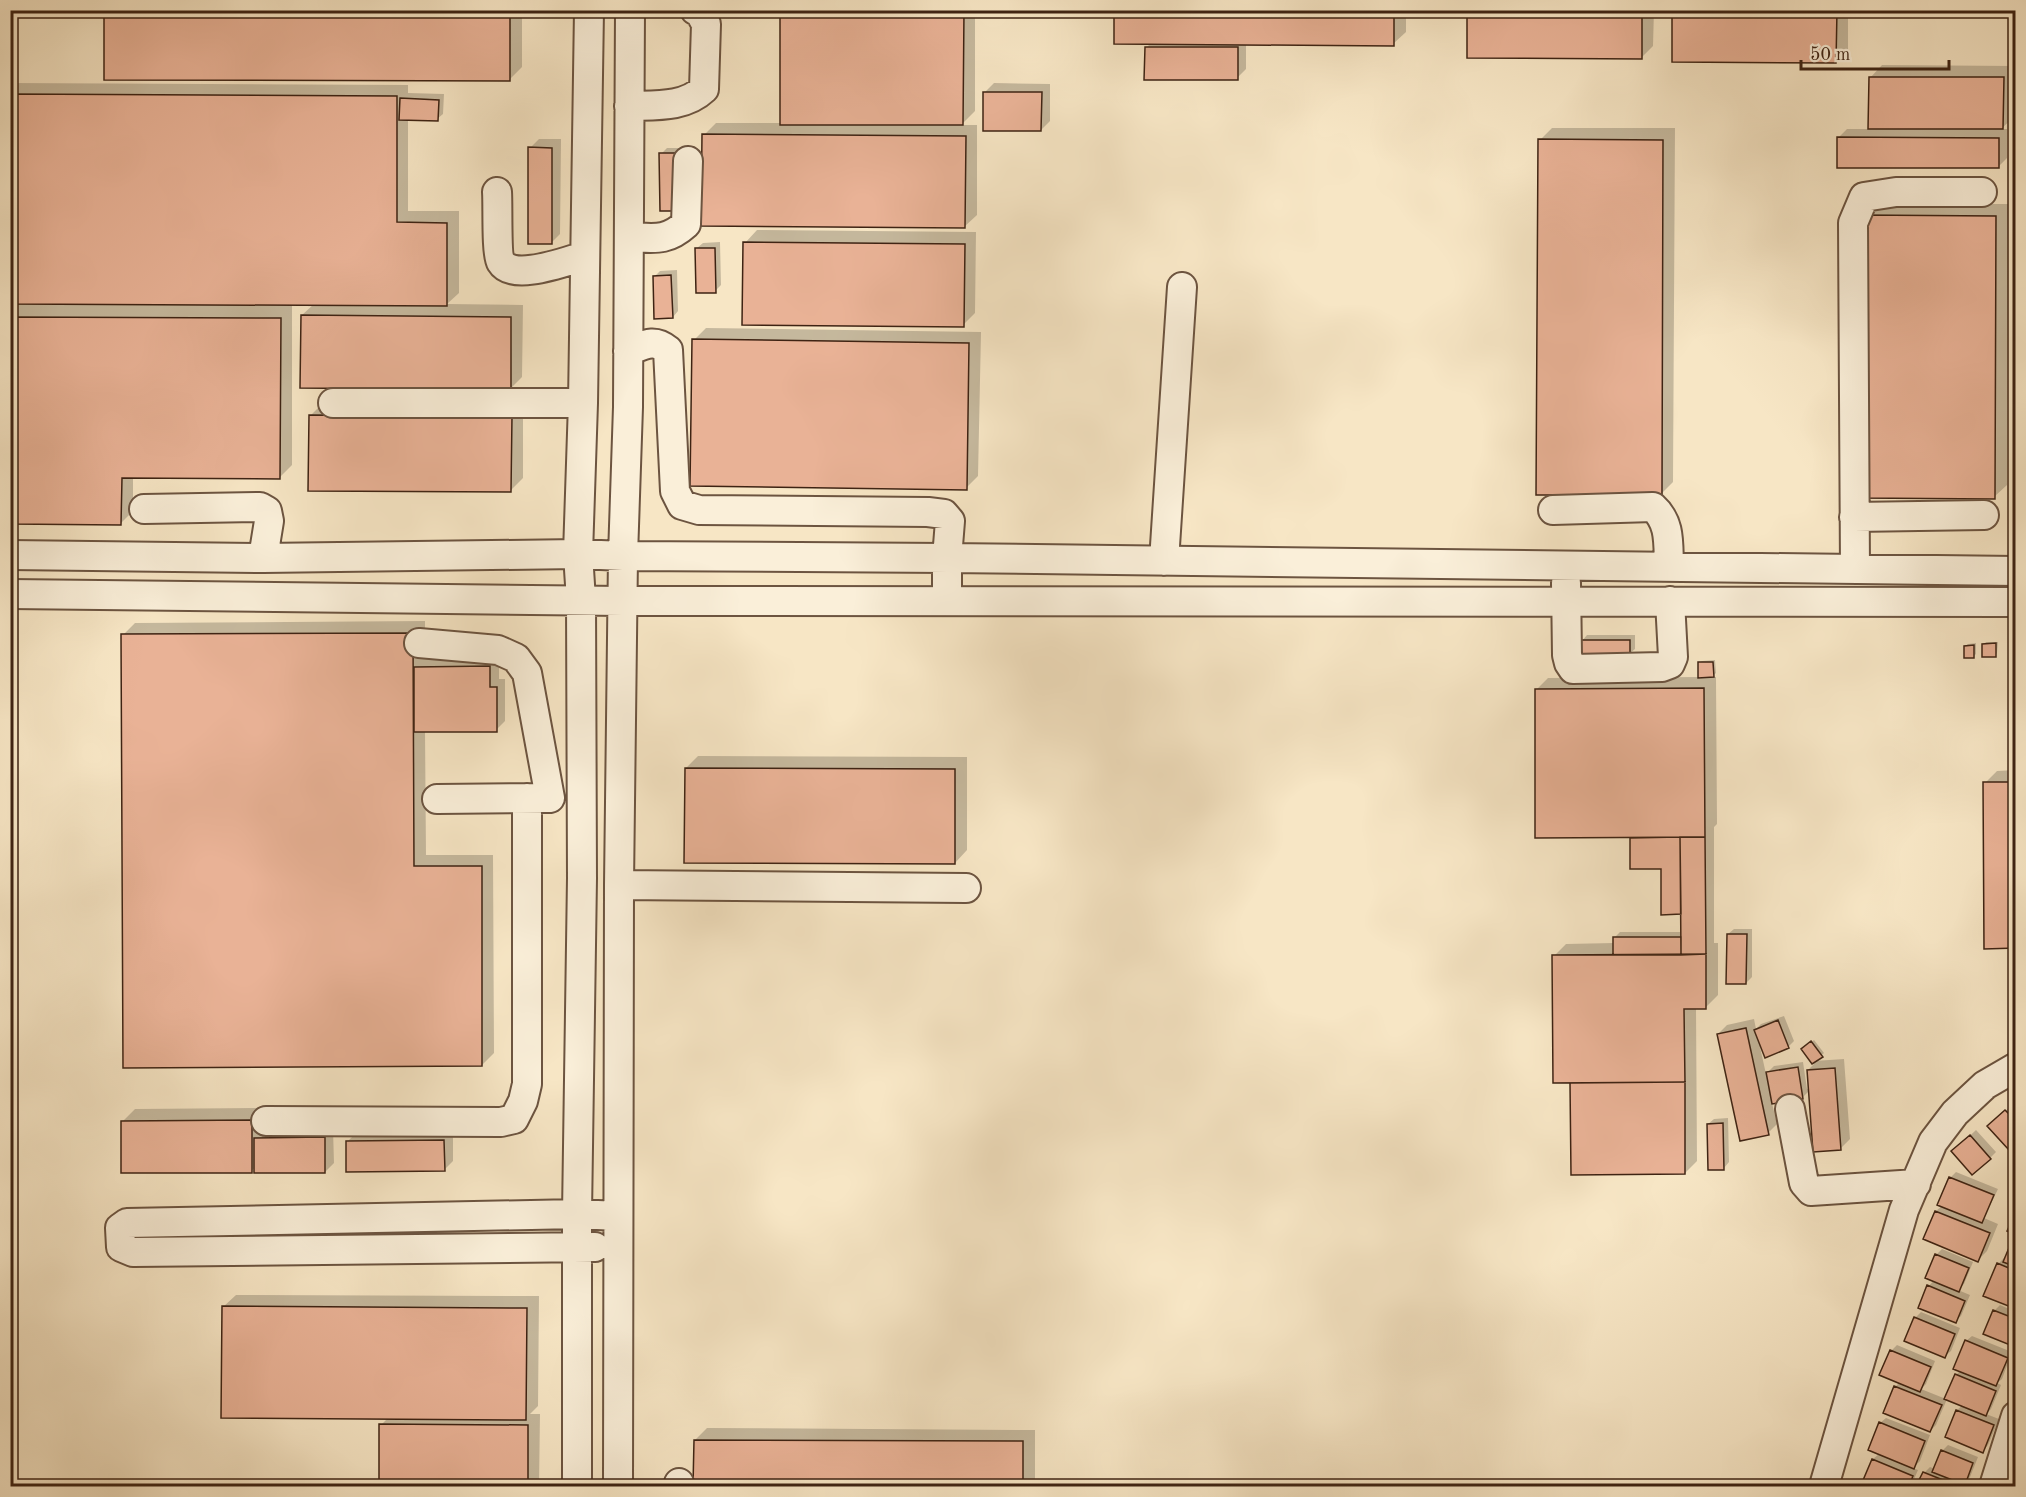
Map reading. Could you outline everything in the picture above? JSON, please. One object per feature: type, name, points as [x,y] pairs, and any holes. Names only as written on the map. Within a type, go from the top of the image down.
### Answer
[{"type":"street","points":[[577,1486],[577,1214],[582,878],[581,600],[578,554],[583,404],[589,10]]},
{"type":"street","points":[[618,1486],[619,885],[622,601],[628,406],[630,10]]},
{"type":"street","points":[[629,106],[681,103],[696,96],[704,89],[706,24],[699,11],[695,10]]},
{"type":"street","points":[[629,237],[665,238],[686,224],[688,161]]},
{"type":"street","points":[[497,192],[500,260],[508,269],[522,272],[585,256]]},
{"type":"street","points":[[1855,569],[1853,223],[1864,197],[1896,192],[1982,192]]},
{"type":"street","points":[[1164,561],[1182,286]]},
{"type":"street","points":[[628,351],[651,343],[660,343],[668,350],[675,491],[682,505],[699,510],[944,514],[950,521],[947,601]]},
{"type":"street","points":[[333,403],[583,404]]},
{"type":"street","points":[[144,509],[260,507],[267,511],[269,521],[262,558]]},
{"type":"street","points":[[1553,510],[1653,507],[1662,516],[1666,525],[1670,567]]},
{"type":"street","points":[[1854,517],[1984,515]]},
{"type":"street","points":[[10,555],[262,558],[578,554],[2016,571]]},
{"type":"street","points":[[105,594],[109,556]]},
{"type":"street","points":[[1281,562],[1281,602]]},
{"type":"street","points":[[1567,566],[1567,655],[1573,669],[1662,667],[1670,664],[1673,657],[1670,601]]},
{"type":"street","points":[[10,594],[622,601],[2016,602]]},
{"type":"street","points":[[266,1121],[501,1122],[514,1119],[523,1101],[527,1084],[539,798],[527,673],[516,658],[498,650],[419,643]]},
{"type":"street","points":[[437,799],[581,797]]},
{"type":"street","points":[[619,885],[966,888]]},
{"type":"street","points":[[1824,1486],[1904,1210],[1933,1142],[1955,1113],[1985,1085],[2016,1067]]},
{"type":"street","points":[[1790,1109],[1804,1182],[1811,1191],[1916,1184]]},
{"type":"street","points":[[618,1216],[577,1214],[127,1223],[120,1227],[121,1247],[133,1252],[577,1246],[618,1248]]},
{"type":"street","points":[[1994,1486],[2016,1416]]},
{"type":"building","points":[[104,10],[510,10],[510,81],[104,80]]},
{"type":"building","points":[[780,10],[964,10],[963,125],[780,125]]},
{"type":"building","points":[[1114,10],[1394,10],[1394,46],[1114,44]]},
{"type":"building","points":[[1467,10],[1642,10],[1642,59],[1467,58]]},
{"type":"building","points":[[1672,10],[1837,10],[1836,63],[1672,62]]},
{"type":"building","points":[[1145,47],[1238,47],[1238,80],[1144,80]]},
{"type":"building","points":[[1869,77],[2004,77],[2003,129],[1868,129]]},
{"type":"building","points":[[983,92],[1042,92],[1041,131],[983,131]]},
{"type":"building","points":[[10,94],[397,96],[397,222],[447,223],[447,306],[10,304]]},
{"type":"building","points":[[400,98],[439,100],[438,121],[399,120]]},
{"type":"building","points":[[702,134],[966,136],[965,228],[701,226]]},
{"type":"building","points":[[2011,135],[2016,135],[2016,471],[2009,471]]},
{"type":"building","points":[[1837,137],[1999,138],[1999,168],[1837,168]]},
{"type":"building","points":[[1538,139],[1663,140],[1662,495],[1536,495]]},
{"type":"building","points":[[528,147],[552,148],[552,244],[528,244]]},
{"type":"building","points":[[659,153],[679,153],[679,211],[660,211]]},
{"type":"building","points":[[1860,215],[1996,216],[1995,499],[1859,498]]},
{"type":"building","points":[[743,242],[965,244],[964,327],[742,325]]},
{"type":"building","points":[[695,248],[715,248],[716,293],[696,293]]},
{"type":"building","points":[[671,275],[673,318],[654,319],[653,276]]},
{"type":"building","points":[[301,315],[511,317],[511,390],[300,388]]},
{"type":"building","points":[[10,317],[281,318],[280,479],[122,478],[121,525],[10,524]]},
{"type":"building","points":[[692,339],[969,343],[967,490],[690,486]]},
{"type":"building","points":[[309,415],[512,416],[511,492],[308,491]]},
{"type":"building","points":[[413,633],[414,866],[482,866],[482,1066],[123,1068],[121,634]]},
{"type":"building","points":[[1580,640],[1630,640],[1630,656],[1580,656]]},
{"type":"building","points":[[1996,643],[1996,657],[1982,657],[1982,644]]},
{"type":"building","points":[[1974,645],[1974,658],[1964,658],[1964,646]]},
{"type":"building","points":[[1698,662],[1713,662],[1714,677],[1698,678]]},
{"type":"building","points":[[490,666],[490,687],[497,687],[497,732],[414,732],[414,667]]},
{"type":"building","points":[[1704,688],[1705,837],[1535,838],[1535,689]]},
{"type":"building","points":[[685,768],[955,769],[955,864],[684,863]]},
{"type":"building","points":[[1983,782],[2016,782],[2016,948],[1984,949]]},
{"type":"building","points":[[1680,837],[1681,914],[1661,915],[1661,869],[1630,869],[1630,838]]},
{"type":"building","points":[[1680,837],[1705,837],[1706,954],[1681,955]]},
{"type":"building","points":[[1727,934],[1747,934],[1746,984],[1726,984]]},
{"type":"building","points":[[1613,937],[1681,937],[1681,955],[1613,955]]},
{"type":"building","points":[[1706,954],[1706,1009],[1684,1009],[1685,1082],[1553,1083],[1552,955]]},
{"type":"building","points":[[1778,1020],[1789,1048],[1765,1058],[1754,1030]]},
{"type":"building","points":[[1746,1028],[1769,1135],[1740,1141],[1717,1034]]},
{"type":"building","points":[[1811,1041],[1823,1057],[1812,1064],[1801,1049]]},
{"type":"building","points":[[1798,1067],[1803,1099],[1772,1104],[1766,1072]]},
{"type":"building","points":[[1835,1068],[1841,1150],[1813,1152],[1807,1070]]},
{"type":"building","points":[[1685,1082],[1685,1174],[1571,1175],[1570,1083]]},
{"type":"building","points":[[2005,1110],[2016,1121],[2016,1145],[2009,1150],[1987,1126]]},
{"type":"building","points":[[252,1120],[252,1173],[121,1173],[121,1121]]},
{"type":"building","points":[[1723,1123],[1724,1170],[1708,1170],[1707,1124]]},
{"type":"building","points":[[1970,1135],[1991,1159],[1972,1175],[1951,1151]]},
{"type":"building","points":[[325,1137],[325,1173],[254,1173],[254,1138]]},
{"type":"building","points":[[444,1140],[445,1171],[346,1172],[346,1141]]},
{"type":"building","points":[[1949,1177],[1994,1195],[1982,1223],[1937,1205]]},
{"type":"building","points":[[1935,1211],[1990,1233],[1978,1262],[1923,1239]]},
{"type":"building","points":[[2016,1211],[2016,1235],[2007,1231]]},
{"type":"building","points":[[2011,1243],[2016,1245],[2016,1267],[2003,1262]]},
{"type":"building","points":[[1935,1254],[1969,1268],[1959,1292],[1925,1278]]},
{"type":"building","points":[[1997,1263],[2016,1271],[2016,1309],[1983,1296]]},
{"type":"building","points":[[1927,1285],[1965,1301],[1956,1323],[1918,1308]]},
{"type":"building","points":[[222,1306],[527,1308],[526,1420],[221,1418]]},
{"type":"building","points":[[1993,1310],[2016,1319],[2015,1347],[1983,1334]]},
{"type":"building","points":[[1914,1317],[1955,1334],[1945,1358],[1904,1341]]},
{"type":"building","points":[[1965,1340],[2008,1358],[1996,1386],[1953,1369]]},
{"type":"building","points":[[1890,1350],[1931,1367],[1920,1392],[1879,1375]]},
{"type":"building","points":[[1955,1374],[1996,1391],[1986,1416],[1944,1399]]},
{"type":"building","points":[[1894,1386],[1942,1405],[1930,1432],[1883,1413]]},
{"type":"building","points":[[1956,1410],[1994,1425],[1983,1453],[1945,1437]]},
{"type":"building","points":[[1879,1422],[1925,1441],[1914,1469],[1868,1450]]},
{"type":"building","points":[[379,1424],[528,1425],[528,1486],[379,1486]]},
{"type":"building","points":[[694,1440],[1023,1441],[1023,1486],[693,1486]]},
{"type":"building","points":[[1941,1450],[1973,1463],[1965,1485],[1932,1472]]},
{"type":"building","points":[[1872,1459],[1913,1476],[1909,1486],[1861,1485]]},
{"type":"building","points":[[1923,1472],[1958,1486],[1916,1486]]}]
